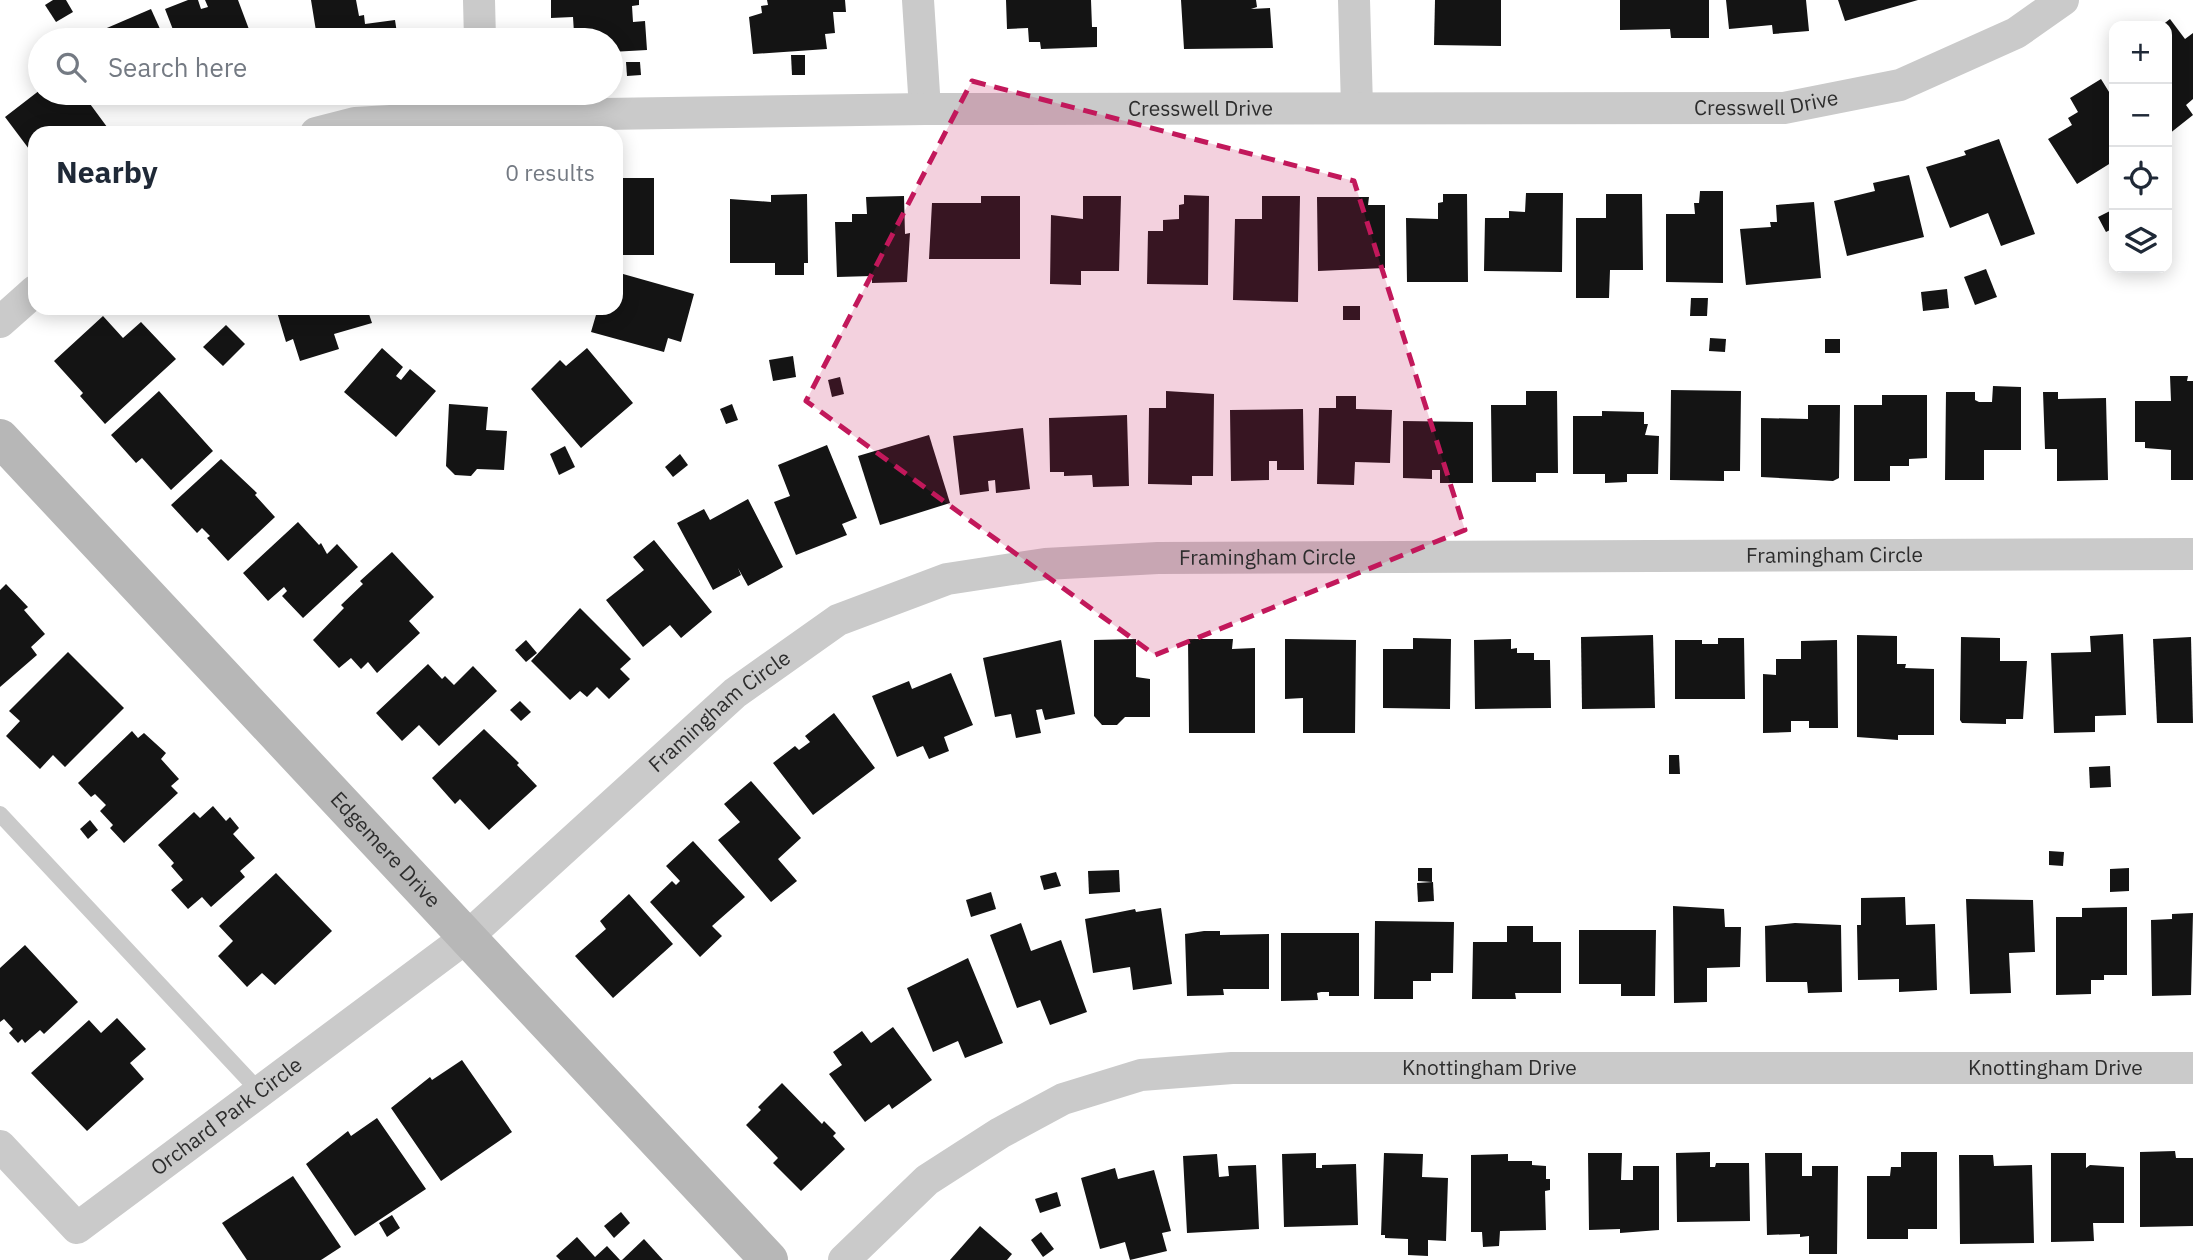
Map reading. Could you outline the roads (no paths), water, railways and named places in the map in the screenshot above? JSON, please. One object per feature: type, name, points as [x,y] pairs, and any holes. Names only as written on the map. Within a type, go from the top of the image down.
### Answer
[{"type":"street","points":[[479,0],[480,28]]},
{"type":"street","points":[[918,0],[925,108]]},
{"type":"street","points":[[1354,0],[1357,107]]},
{"type":"street","name":"Cresswell Drive","points":[[343,126],[479,114],[925,108],[1784,108],[1900,85],[2016,33],[2063,0]]},
{"type":"street","points":[[0,322],[28,297]]},
{"type":"street","name":"Edgemere Drive","points":[[0,438],[769,1260]]},
{"type":"street","name":"Framingham Circle","points":[[467,937],[735,693],[838,620],[947,579],[1045,564],[1158,558],[2193,554]]},
{"type":"street","name":"Orchard Park Circle","points":[[0,1146],[77,1228],[467,937]]},
{"type":"street","name":"Knottingham Drive","points":[[844,1260],[928,1180],[1000,1133],[1063,1099],[1140,1075],[1232,1068],[2193,1068]]},
{"type":"lane","points":[[0,814],[260,1092]]}]
